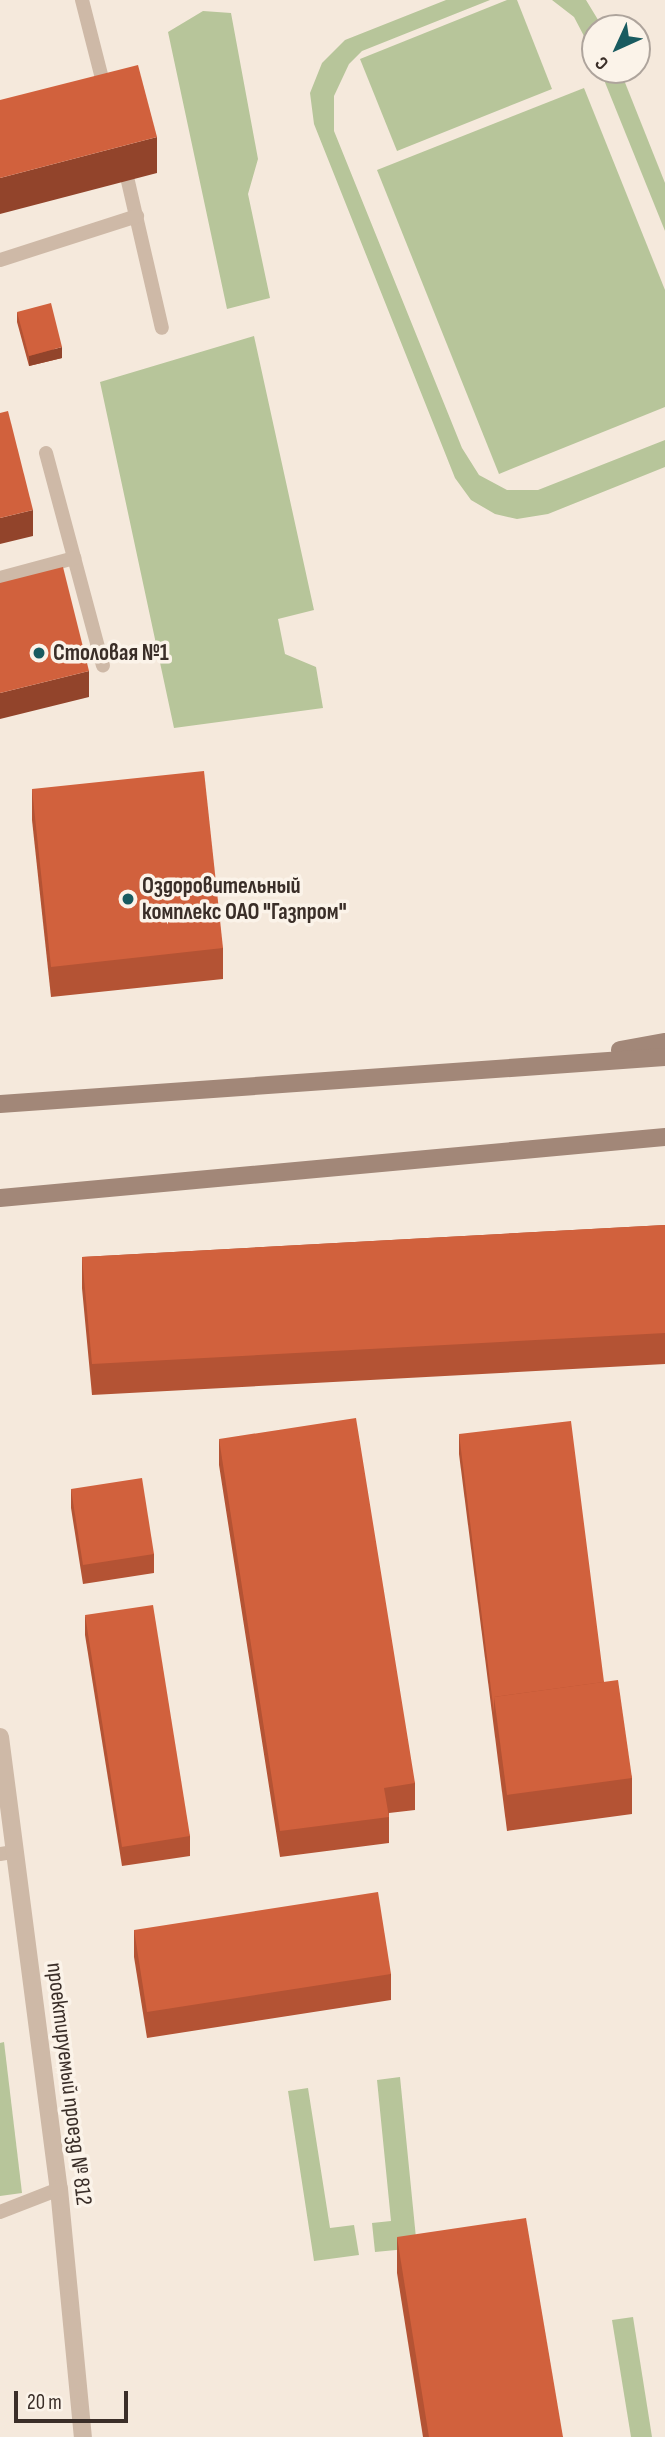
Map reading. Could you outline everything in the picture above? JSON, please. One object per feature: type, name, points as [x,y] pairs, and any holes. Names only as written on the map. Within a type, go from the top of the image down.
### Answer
[{"type":"main road","points":[[533,1066],[665,1042]]},
{"type":"main road","points":[[0,1104],[665,1057]]},
{"type":"main road","points":[[0,1198],[665,1137]]},
{"type":"main road","points":[[545,1150],[665,1150]]},
{"type":"street","name":"проектируемый проезд № 812","points":[[0,1737],[6,1853],[59,2189],[83,2437]]},
{"type":"lane","points":[[82,0],[110,108]]},
{"type":"lane","points":[[120,149],[162,328]]},
{"type":"lane","points":[[0,260],[137,216]]},
{"type":"lane","points":[[46,453],[103,666]]},
{"type":"lane","points":[[0,578],[74,558]]},
{"type":"lane","points":[[0,2212],[59,2189]]},
{"type":"green space","points":[[446,0],[490,0],[362,51],[349,64],[334,96],[334,131],[462,448],[479,475],[507,490],[538,490],[665,440],[665,467],[548,514],[517,519],[495,514],[471,500],[455,478],[314,124],[310,93],[322,63],[345,40]]},
{"type":"green space","points":[[507,0],[517,0],[552,89],[397,151],[360,59]]},
{"type":"green space","points":[[552,0],[586,0],[594,14],[581,14],[581,30],[574,17]]},
{"type":"green space","points":[[203,11],[231,13],[258,159],[248,194],[270,298],[227,309],[168,32]]},
{"type":"green space","points":[[606,84],[626,84],[665,183],[665,231]]},
{"type":"green space","points":[[584,88],[665,290],[665,407],[499,474],[377,170]]},
{"type":"green space","points":[[254,336],[314,610],[278,619],[285,654],[316,667],[323,708],[174,728],[100,382]]},
{"type":"green space","points":[[4,2042],[22,2193],[0,2196],[0,2043]]},
{"type":"green space","points":[[400,2077],[417,2248],[375,2252],[372,2223],[391,2221],[377,2080]]},
{"type":"green space","points":[[308,2088],[330,2228],[354,2225],[359,2255],[314,2261],[288,2091]]},
{"type":"green space","points":[[633,2317],[652,2437],[631,2437],[612,2320]]},
{"type":"building","points":[[138,65],[157,137],[0,178],[0,100]]},
{"type":"building","points":[[51,303],[62,347],[29,356],[17,312]]},
{"type":"building","points":[[8,411],[33,510],[0,518],[0,413]]},
{"type":"building","name":"Столовая №1","points":[[63,567],[89,671],[0,693],[0,583]]},
{"type":"building","name":"Оздоровительный комплекс ОАО \"Газпром\"","points":[[204,771],[223,948],[51,967],[32,789]]},
{"type":"building","points":[[665,1225],[665,1333],[92,1364],[82,1257]]},
{"type":"building","points":[[356,1418],[415,1783],[384,1788],[389,1817],[280,1831],[219,1439]]},
{"type":"building","points":[[571,1421],[604,1682],[494,1697],[494,1713],[459,1434]]},
{"type":"building","points":[[142,1478],[154,1554],[83,1565],[71,1489]]},
{"type":"building","points":[[153,1605],[190,1836],[122,1847],[85,1615]]},
{"type":"building","points":[[618,1680],[632,1778],[507,1795],[494,1697]]},
{"type":"building","points":[[378,1892],[391,1974],[147,2012],[134,1930]]},
{"type":"building","points":[[526,2218],[563,2437],[429,2437],[397,2237]]},
{"type":"place","name":"Столовая №1","points":[[39,653]]},
{"type":"place","name":"Оздоровительный комплекс ОАО \"Газпром\"","points":[[128,899]]}]
